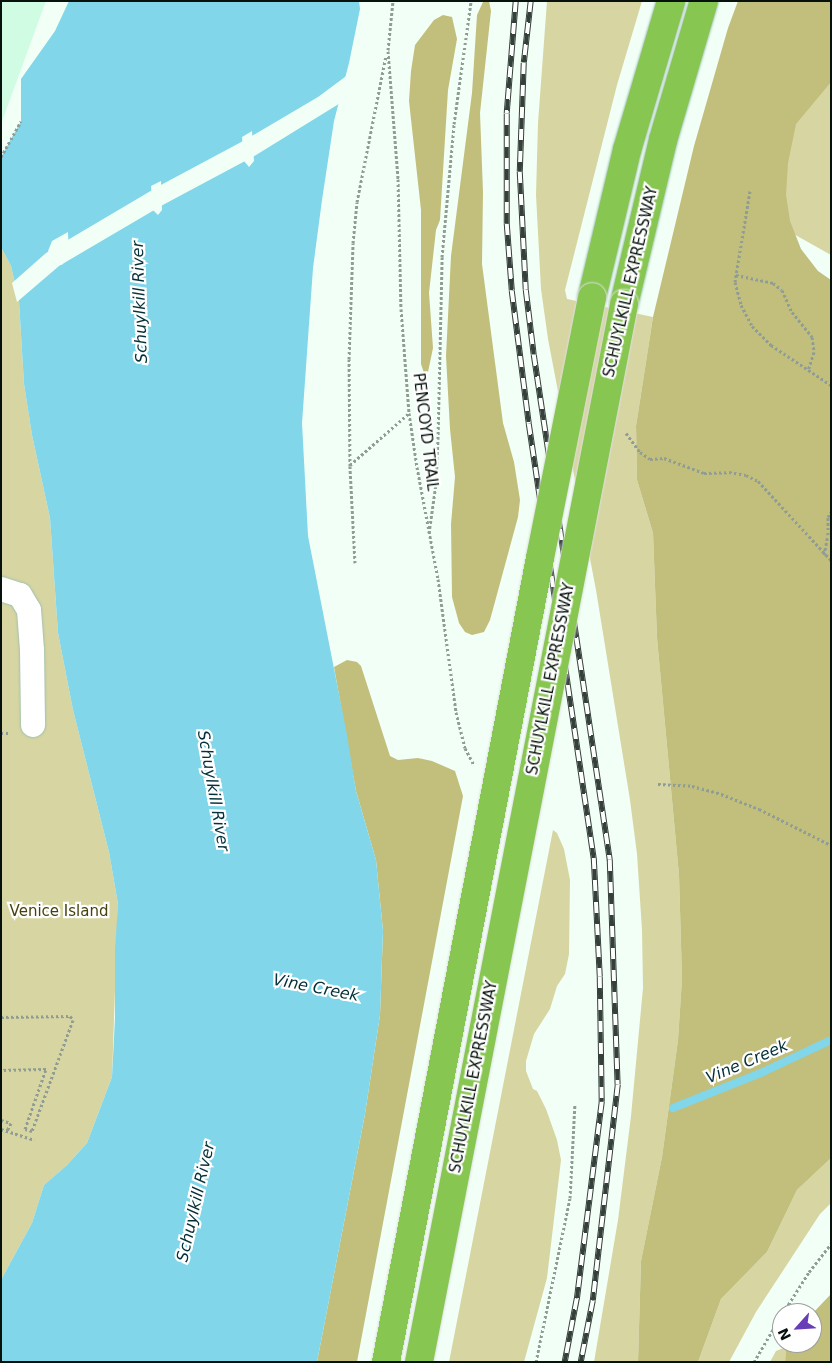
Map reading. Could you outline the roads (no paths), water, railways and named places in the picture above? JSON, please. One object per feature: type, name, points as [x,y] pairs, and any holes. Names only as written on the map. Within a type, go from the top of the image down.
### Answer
[{"type":"highway","points":[[386,1362],[592,297],[627,150],[671,1]]},
{"type":"highway","name":"SCHUYLKILL EXPRESSWAY","points":[[419,1362],[624,304],[663,140],[704,1]]},
{"type":"lane","points":[[1,588],[20,595],[28,610],[32,650],[22,729]]},
{"type":"water","name":"Schuylkill River","points":[[69,1],[359,1],[360,9],[349,63],[334,121],[322,200],[313,268],[302,423],[308,536],[347,735],[356,791],[376,860],[383,931],[380,1015],[365,1114],[317,1362],[1,1362],[1,1280],[32,1223],[44,1185],[67,1165],[87,1143],[112,1077],[115,1018],[115,950],[118,904],[109,852],[73,710],[58,633],[50,518],[32,435],[24,384],[19,301],[11,266],[1,247],[1,157],[21,121],[21,79],[55,31]],"holes":[[[252,131],[254,161],[249,167],[244,161],[242,137]],[[161,181],[162,210],[158,215],[153,210],[151,186]],[[68,232],[69,256],[62,265],[48,251],[52,241]]]},
{"type":"waterway","name":"Vine Creek","points":[[673,1108],[763,1072],[831,1040]]},
{"type":"railway","points":[[516,1],[507,114],[507,224],[512,291],[529,424],[594,858],[600,977],[602,1102],[577,1299],[565,1362]]},
{"type":"railway","points":[[531,1],[524,63],[520,172],[526,290],[534,355],[610,860],[618,1085],[593,1301],[581,1362]]},
{"type":"park label","name":"Venice Island","points":[[59,912]]}]
